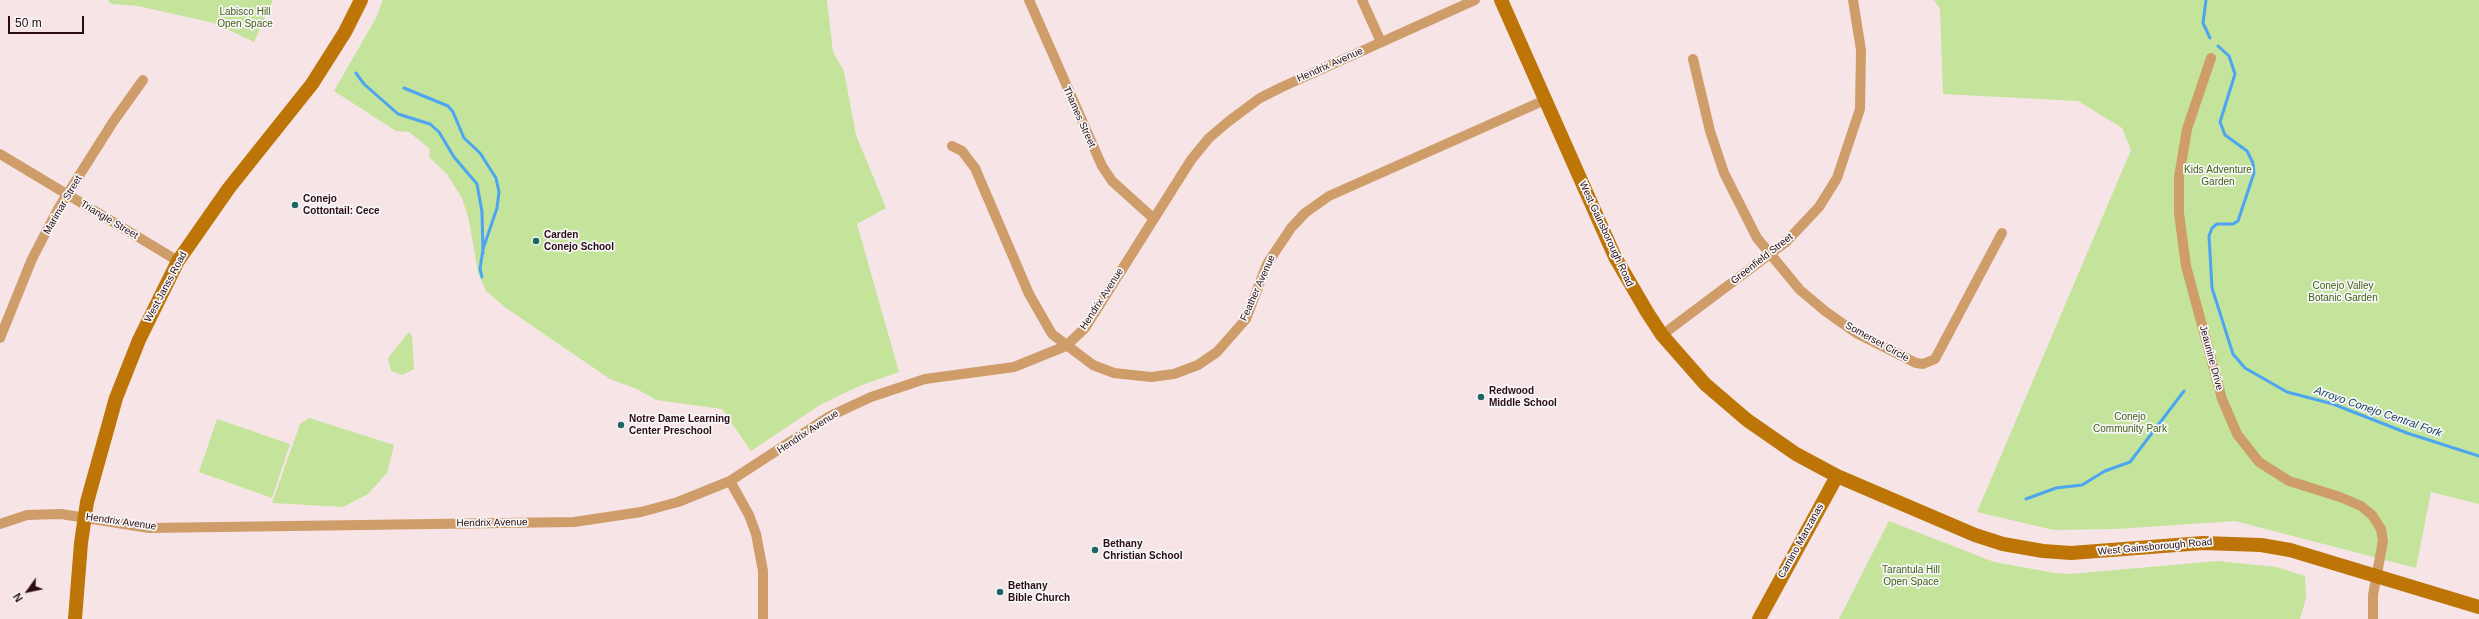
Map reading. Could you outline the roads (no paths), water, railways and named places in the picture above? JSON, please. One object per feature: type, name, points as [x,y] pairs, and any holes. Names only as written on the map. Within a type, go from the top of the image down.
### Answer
[{"type":"street","name":"West Janss Road","points":[[75,619],[76,590],[84,516],[97,460],[116,398],[139,340],[178,261],[229,188],[312,84],[345,32],[361,0]]},
{"type":"street","points":[[1029,1],[1040,0]]},
{"type":"street","points":[[1362,0],[1381,42]]},
{"type":"street","name":"Hendrix Avenue","points":[[0,524],[27,515],[61,514],[84,516],[149,528],[574,522],[641,512],[678,502],[730,481],[830,416],[871,396],[926,379],[1014,366],[1066,346],[1085,328],[1191,160],[1209,138],[1229,121],[1260,98],[1475,0]]},
{"type":"street","name":"West Gainsborough Road","points":[[1501,0],[1615,257],[1632,288],[1662,335],[1688,365],[1728,404],[1767,435],[1837,476],[1975,535],[2023,548],[2071,553],[2233,542],[2290,550],[2377,578],[2479,607]]},
{"type":"street","name":"Greenfield Street","points":[[1662,335],[1786,242],[1819,207],[1838,178],[1858,120],[1861,57],[1859,29],[1853,0]]},
{"type":"street","name":"Thames Street","points":[[1029,1],[1102,166],[1112,181],[1153,218]]},
{"type":"street","name":"Jeaunine Drive","points":[[2211,58],[2187,129],[2179,177],[2179,213],[2186,266],[2222,399],[2237,434],[2264,465],[2289,480],[2361,506],[2372,515],[2381,529],[2383,541],[2373,601],[2374,619]]},
{"type":"street","name":"Somerset Circle","points":[[1693,59],[1710,131],[1724,173],[1741,209],[1769,255],[1800,290],[1825,311],[1856,333],[1899,356],[1923,364],[1935,359],[1940,354],[2002,233]]},
{"type":"street","name":"Marimar Street","points":[[0,338],[32,259],[68,195],[113,122],[143,80]]},
{"type":"street","name":"Feather Avenue","points":[[952,146],[962,152],[975,168],[1029,294],[1052,334],[1093,365],[1114,373],[1133,377],[1174,374],[1198,365],[1217,352],[1246,318],[1267,264],[1291,228],[1305,213],[1329,196],[1356,183],[1545,100]]},
{"type":"street","name":"Triangle Street","points":[[0,154],[178,261]]},
{"type":"street","name":"Camino Manzanas","points":[[1759,619],[1837,476]]},
{"type":"street","points":[[730,481],[749,515],[756,534],[763,571],[763,619]]},
{"type":"waterway","name":"Arroyo Conejo Central Fork","points":[[2206,0],[2203,23],[2210,38]]},
{"type":"waterway","name":"Arroyo Conejo Central Fork","points":[[2218,46],[2229,56],[2235,74],[2220,122],[2225,135],[2247,151],[2253,163],[2254,173],[2238,221],[2233,224],[2217,224],[2212,228],[2209,236],[2212,288],[2233,354],[2245,368],[2287,392],[2333,404],[2407,433],[2479,456]]},
{"type":"waterway","points":[[356,73],[364,84],[398,114],[430,124],[439,132],[454,157],[477,184],[482,212],[483,253]]},
{"type":"waterway","points":[[404,88],[448,106],[453,112],[464,138],[480,153],[496,178],[499,192],[497,208],[483,249],[480,269],[482,277]]},
{"type":"waterway","points":[[2026,499],[2056,488],[2082,485],[2105,471],[2130,462],[2184,391]]},
{"type":"place","name":"Conejo Cottontail: Cece","points":[[295,205]]},
{"type":"place","name":"Carden Conejo School","points":[[536,241]]},
{"type":"place","name":"Redwood Middle School","points":[[1481,397]]},
{"type":"place","name":"Notre Dame Learning Center Preschool","points":[[621,425]]},
{"type":"place","name":"Bethany Christian School","points":[[1095,550]]},
{"type":"place","name":"Bethany Bible Church","points":[[1000,592]]},
{"type":"park label","name":"Labisco Hill Open Space","points":[[245,18]]},
{"type":"park label","name":"Kids Adventure Garden","points":[[2218,176]]},
{"type":"park label","name":"Conejo Valley Botanic Garden","points":[[2343,292]]},
{"type":"park label","name":"Conejo Community Park","points":[[2130,422]]},
{"type":"park label","name":"Tarantula Hill Open Space","points":[[1911,576]]}]
